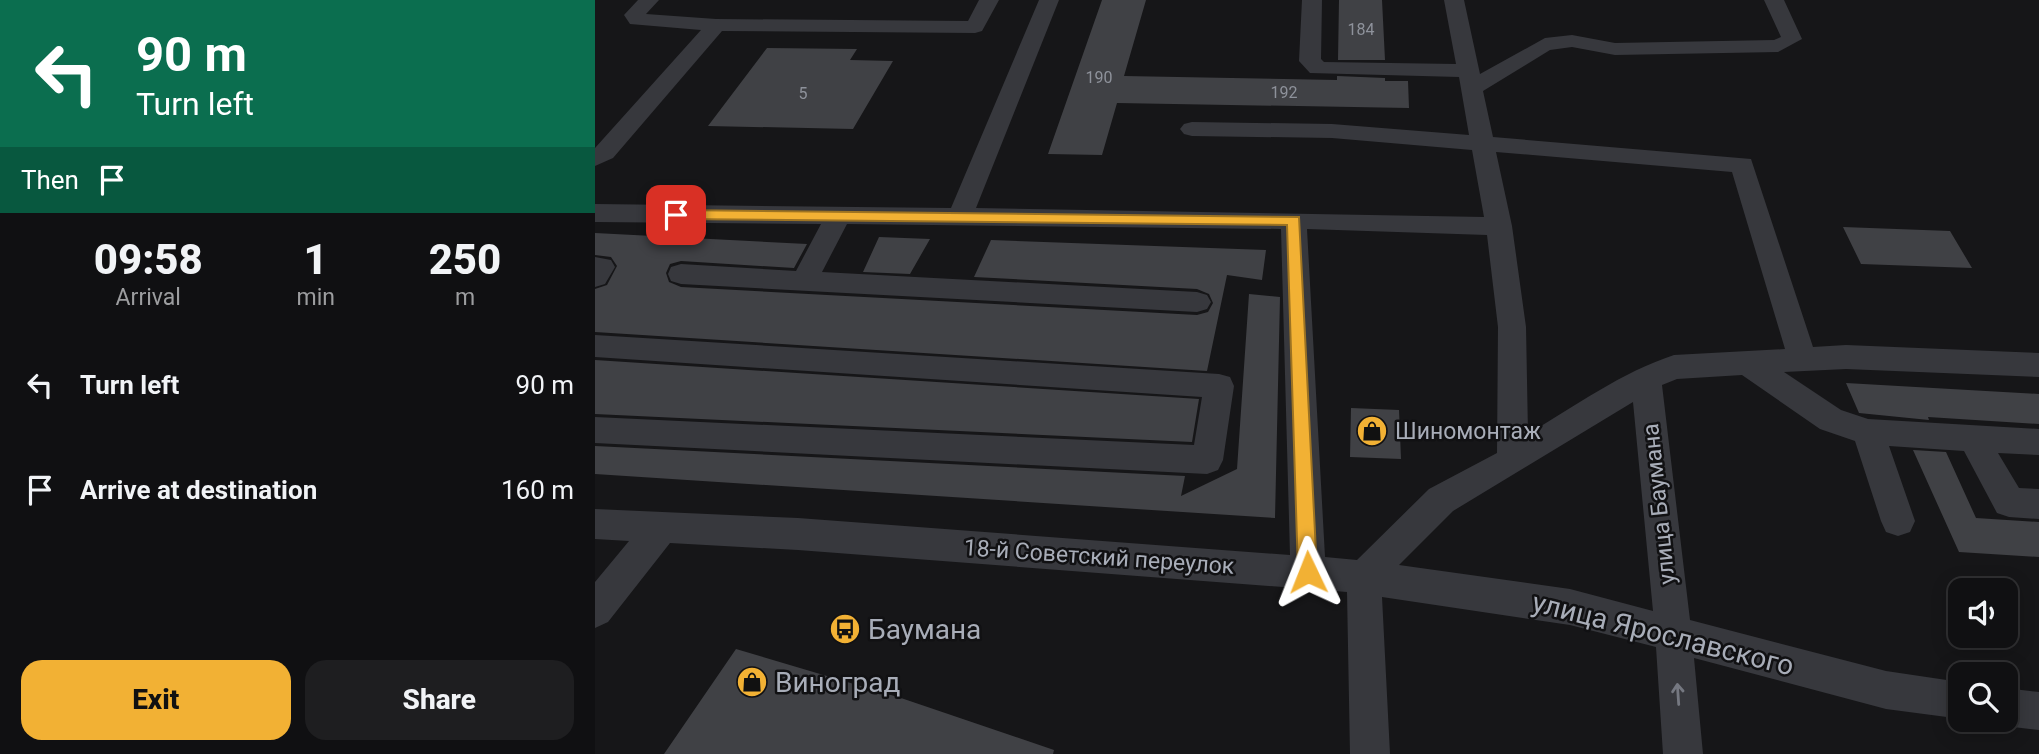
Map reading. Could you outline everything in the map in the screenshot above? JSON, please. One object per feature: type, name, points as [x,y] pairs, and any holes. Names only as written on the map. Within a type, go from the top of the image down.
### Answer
[{"type":"street","points":[[649,0],[634,15],[638,20],[716,25],[975,27],[989,0]]},
{"type":"street","points":[[959,218],[1049,0]]},
{"type":"street","points":[[1312,0],[1310,61],[1318,68],[1470,80],[1545,44],[1572,41],[1615,49],[1777,46],[1792,39],[1774,0]]},
{"type":"street","points":[[1454,0],[1499,226],[1512,327],[1513,460]]},
{"type":"street","points":[[595,158],[605,153],[716,25]]},
{"type":"street","points":[[1192,129],[1332,131],[1742,165],[1802,358]]},
{"type":"street","points":[[595,213],[837,218],[1294,220],[1499,226]]},
{"type":"street","points":[[804,281],[837,218]]},
{"type":"street","points":[[1294,220],[1308,572]]},
{"type":"street","points":[[595,267],[602,267],[595,277]]},
{"type":"street","points":[[681,274],[1197,302]]},
{"type":"street","points":[[595,346],[1219,386],[1207,460],[595,430]]},
{"type":"street","points":[[1370,754],[1364,577],[1441,500],[1513,460],[1646,379],[1674,367],[1802,358],[2039,365]]},
{"type":"street","points":[[1747,363],[1831,420],[1868,432],[2039,442]]},
{"type":"street","name":"улица Баумана","points":[[1646,379],[1683,754]]},
{"type":"street","points":[[1868,432],[1898,521]]},
{"type":"street","points":[[1973,438],[2009,502],[2039,504]]},
{"type":"street","name":"18-й Советский переулок","points":[[595,524],[798,534],[1364,577]]},
{"type":"street","points":[[595,610],[663,527]]},
{"type":"street","name":"улица Ярославского","points":[[1364,577],[1570,607],[1886,690],[1948,699]]},
{"type":"street","points":[[2018,709],[2039,711]]},
{"type":"building","points":[[1102,0],[1146,0],[1124,76],[1337,80],[1337,76],[1385,78],[1385,81],[1408,81],[1409,108],[1117,103],[1102,155],[1048,154]]},
{"type":"building","points":[[1339,0],[1382,0],[1385,60],[1338,60]]},
{"type":"building","points":[[767,48],[857,49],[850,60],[893,61],[853,129],[708,126]]},
{"type":"building","points":[[1843,227],[1950,231],[1972,268],[1861,264]]},
{"type":"building","points":[[595,233],[807,244],[794,268],[681,261],[670,264],[666,273],[669,282],[681,287],[1197,315],[1208,312],[1213,303],[1209,294],[1197,289],[974,277],[991,240],[1266,250],[1262,280],[1227,275],[1207,371],[595,332],[595,289],[607,285],[617,266],[611,257],[595,255]]},
{"type":"building","points":[[879,237],[930,239],[910,274],[863,272]]},
{"type":"building","points":[[1249,294],[1280,297],[1275,518],[595,474],[595,446],[1185,476],[1181,496],[1237,469]]},
{"type":"building","points":[[595,360],[1199,399],[1192,442],[595,414]]},
{"type":"building","points":[[1846,383],[2039,394],[2039,424],[1928,417],[1929,420],[1859,413]]},
{"type":"building","points":[[1351,408],[1399,410],[1401,459],[1350,457]]},
{"type":"building","points":[[1913,450],[1946,452],[1976,518],[2039,522],[2039,557],[1959,552]]},
{"type":"building","points":[[736,649],[901,698],[1054,750],[1053,754],[664,754]]},
{"type":"place","name":"Шиномонтаж","points":[[1372,431]]},
{"type":"place","name":"Баумана","points":[[845,629]]},
{"type":"place","name":"Виноград","points":[[752,682]]},
{"type":"route","points":[[676,215],[1294,220],[1308,572]]}]
